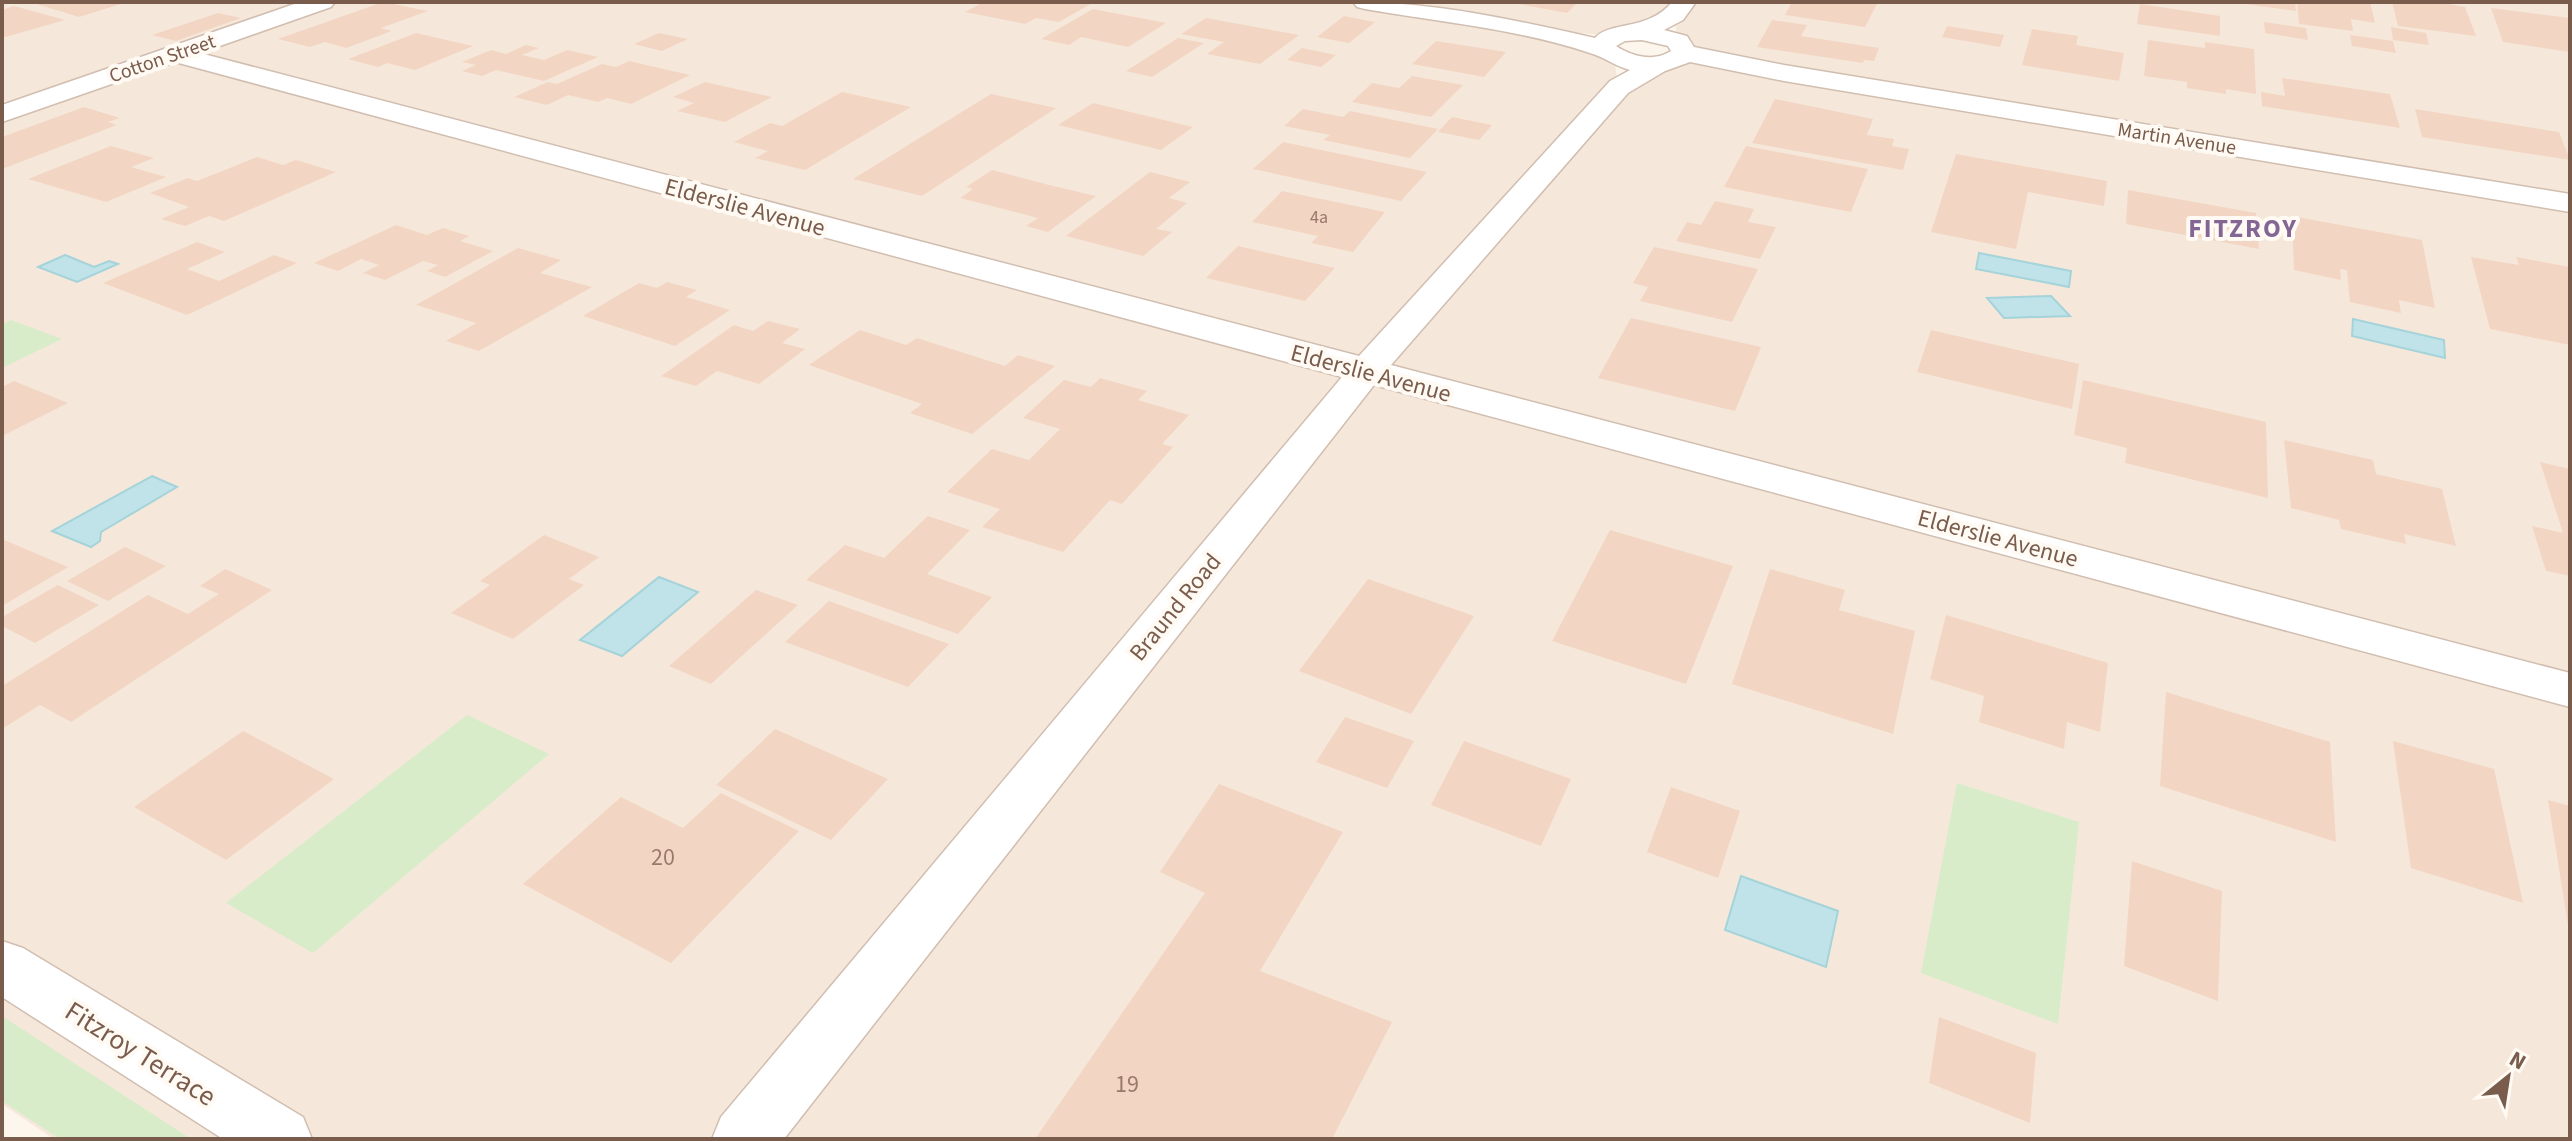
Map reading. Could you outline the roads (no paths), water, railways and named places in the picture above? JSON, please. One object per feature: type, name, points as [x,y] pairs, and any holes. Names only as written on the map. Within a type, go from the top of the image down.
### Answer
[{"type":"street","name":"Cotton Street","points":[[2,114],[323,2]]},
{"type":"street","points":[[1365,2],[1519,28],[1612,57],[1679,8]]},
{"type":"street","points":[[1674,55],[1679,8]]},
{"type":"street","name":"Martin Avenue","points":[[1642,33],[1674,55],[2570,203]]},
{"type":"street","name":"Elderslie Avenue","points":[[173,54],[2570,690]]},
{"type":"street","name":"Braund Road","points":[[744,1139],[1365,372],[1612,57],[1674,55]]},
{"type":"street","name":"Fitzroy Terrace","points":[[2,966],[280,1139]]},
{"type":"water","points":[[1979,253],[2071,271],[2069,287],[1976,269]]},
{"type":"water","points":[[65,255],[94,267],[109,261],[118,264],[77,282],[38,267]]},
{"type":"water","points":[[2051,296],[2070,316],[2004,318],[1987,298]]},
{"type":"water","points":[[2353,319],[2444,340],[2445,358],[2352,336]]},
{"type":"water","points":[[152,476],[177,487],[101,532],[100,541],[91,547],[52,531]]},
{"type":"water","points":[[659,577],[698,592],[622,656],[580,640]]},
{"type":"water","points":[[1741,876],[1838,911],[1826,967],[1725,930]]},
{"type":"district","name":"FITZROY","points":[[2243,228]]}]
